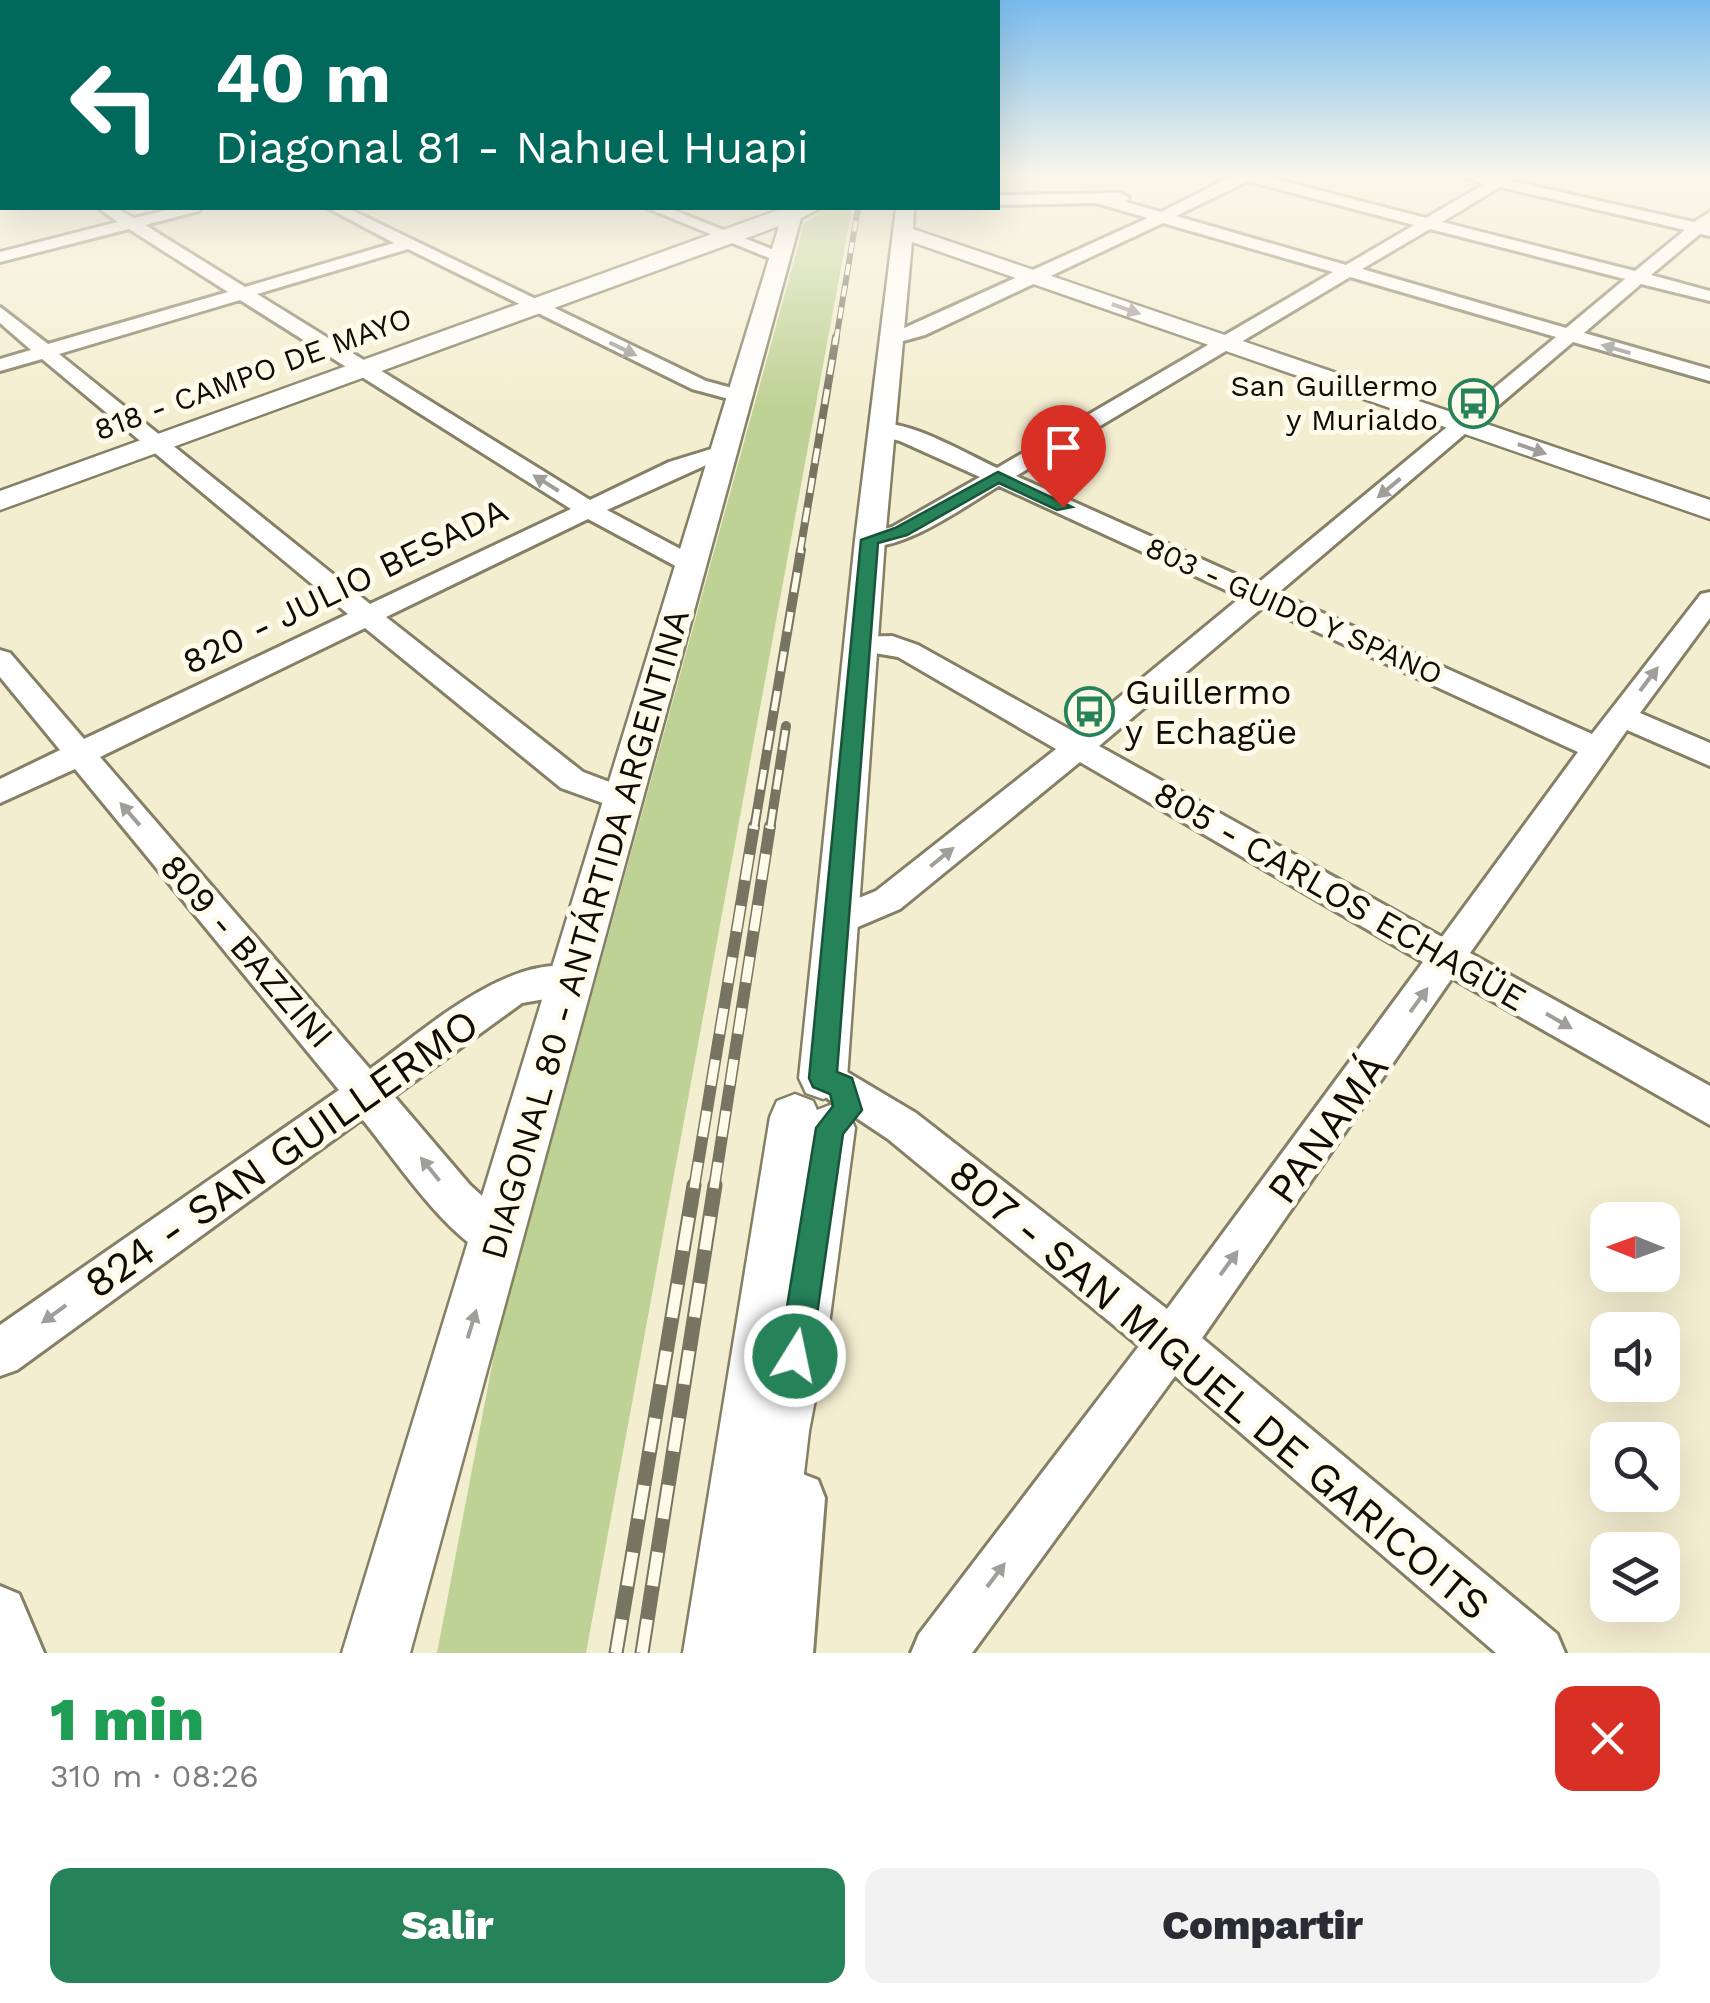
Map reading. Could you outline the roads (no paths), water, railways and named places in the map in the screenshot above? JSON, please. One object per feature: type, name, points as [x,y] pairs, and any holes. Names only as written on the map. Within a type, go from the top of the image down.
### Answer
[{"type":"street","points":[[176,252],[588,509],[692,565]]},
{"type":"street","points":[[0,365],[380,252]]},
{"type":"street","points":[[425,252],[699,385],[740,396]]},
{"type":"street","name":"818 - CAMPO DE MAYO","points":[[0,501],[683,252]]},
{"type":"street","points":[[770,252],[780,256]]},
{"type":"street","name":"DIAGONAL 80 - ANTÁRTIDA ARGENTINA","points":[[376,1653],[782,252]]},
{"type":"street","points":[[749,1653],[779,1432],[800,1332],[825,1107],[870,540],[900,252]]},
{"type":"street","points":[[976,252],[1035,278],[1710,510]]},
{"type":"street","points":[[892,338],[918,331],[1089,252]]},
{"type":"street","points":[[1284,252],[1710,376]]},
{"type":"street","points":[[870,540],[901,532],[1381,252]]},
{"type":"street","points":[[1541,252],[1710,296]]},
{"type":"street","points":[[839,921],[888,900],[1079,748],[1670,252]]},
{"type":"street","points":[[0,313],[153,444],[572,780],[624,800]]},
{"type":"street","name":"803 - GUIDO Y SPANO","points":[[880,428],[908,436],[1596,748]]},
{"type":"street","name":"820 - JULIO BESADA","points":[[0,792],[677,467],[724,452]]},
{"type":"street","name":"PANAMÁ","points":[[938,1653],[1171,1342],[1450,958],[1596,748],[1710,600]]},
{"type":"street","name":"805 - CARLOS ECHAGÜE","points":[[861,643],[892,645],[908,651],[1710,1108]]},
{"type":"street","name":"809 - BAZZINI","points":[[0,659],[455,1199],[498,1239]]},
{"type":"street","points":[[1621,716],[1710,754]]},
{"type":"street","name":"824 - SAN GUILLERMO","points":[[0,1352],[508,992],[532,984],[573,980]]},
{"type":"street","points":[[717,1653],[825,1107]]},
{"type":"street","name":"807 - SAN MIGUEL DE GARICOITS","points":[[825,1107],[902,1126],[1171,1342],[1538,1653]]},
{"type":"street","points":[[786,1653],[806,1427],[800,1332]]},
{"type":"street","points":[[403,1653],[452,1392]]},
{"type":"street","points":[[0,1613],[17,1653]]},
{"type":"railway","points":[[836,340],[851,252]]},
{"type":"railway","points":[[800,552],[836,337]]},
{"type":"railway","points":[[754,829],[801,550]]},
{"type":"railway","points":[[770,829],[786,726]]},
{"type":"railway","points":[[694,1188],[754,826]]},
{"type":"railway","points":[[714,1188],[770,826]]},
{"type":"railway","points":[[616,1653],[694,1185]]},
{"type":"railway","points":[[642,1653],[715,1185]]},
{"type":"place","name":"San Guillermo y Murialdo","points":[[1473,403]]},
{"type":"place","name":"Guillermo y Echagüe","points":[[1090,712]]}]
